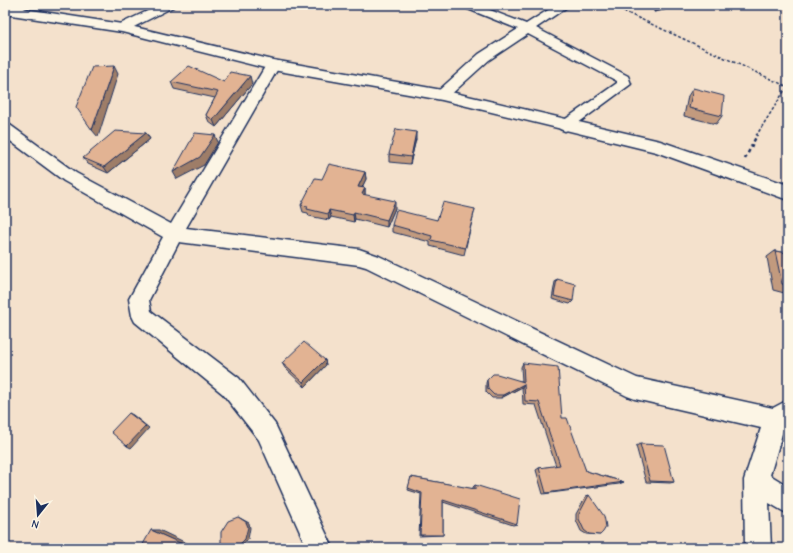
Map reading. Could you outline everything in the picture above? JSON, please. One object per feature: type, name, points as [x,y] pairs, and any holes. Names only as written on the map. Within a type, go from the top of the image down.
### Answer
[{"type":"street","points":[[6,11],[24,5]]},
{"type":"street","points":[[122,28],[168,5]]},
{"type":"street","points":[[467,5],[528,29],[619,76],[624,82],[624,84],[565,126]]},
{"type":"street","points":[[442,94],[484,57],[564,5]]},
{"type":"street","points":[[6,11],[122,28],[273,65],[442,94],[565,126],[660,147],[788,193]]},
{"type":"street","points":[[273,65],[174,234],[140,299],[142,316],[230,386],[267,432],[320,548]]},
{"type":"street","points":[[5,129],[70,178],[174,234],[359,257],[372,261],[635,388],[782,415],[756,480],[758,548]]},
{"type":"street","points":[[756,480],[788,501]]},
{"type":"path","points":[[610,5],[788,87],[752,143],[738,174]]},
{"type":"building","points":[[114,66],[92,130],[76,107],[92,67]]},
{"type":"building","points":[[189,66],[224,82],[230,72],[250,76],[213,120],[206,115],[218,92],[171,82]]},
{"type":"building","points":[[693,88],[724,96],[722,116],[689,108]]},
{"type":"building","points":[[396,129],[416,132],[411,157],[389,154]]},
{"type":"building","points":[[115,131],[146,133],[104,167],[83,158]]},
{"type":"building","points":[[195,133],[215,135],[200,157],[173,172]]},
{"type":"building","points":[[329,164],[365,172],[358,187],[365,188],[362,194],[395,201],[387,220],[354,212],[353,215],[329,210],[328,214],[307,209],[308,206],[301,205],[315,178],[322,179]]},
{"type":"building","points":[[443,202],[475,209],[465,248],[431,240],[432,236],[392,225],[396,210],[437,220]]},
{"type":"building","points":[[775,251],[788,253],[788,285],[782,284]]},
{"type":"building","points":[[557,279],[575,284],[573,301],[554,296]]},
{"type":"building","points":[[304,342],[325,360],[303,382],[282,363]]},
{"type":"building","points":[[523,363],[558,367],[562,418],[567,418],[586,471],[624,482],[546,493],[539,468],[560,465],[539,402],[525,401],[524,384],[503,395],[494,395],[488,389],[487,380],[493,374],[524,382]]},
{"type":"building","points":[[129,413],[146,426],[127,446],[111,432]]},
{"type":"building","points":[[640,444],[664,445],[674,482],[650,481]]},
{"type":"building","points":[[411,477],[475,489],[475,485],[520,499],[517,524],[443,500],[443,535],[420,535],[422,493],[408,488]]},
{"type":"building","points":[[589,495],[604,516],[606,527],[600,535],[589,534],[584,530],[579,519],[579,514]]},
{"type":"building","points":[[238,517],[246,522],[248,527],[245,539],[237,547],[232,548],[221,544],[221,532],[228,521]]},
{"type":"building","points":[[151,530],[191,548],[141,548]]}]
